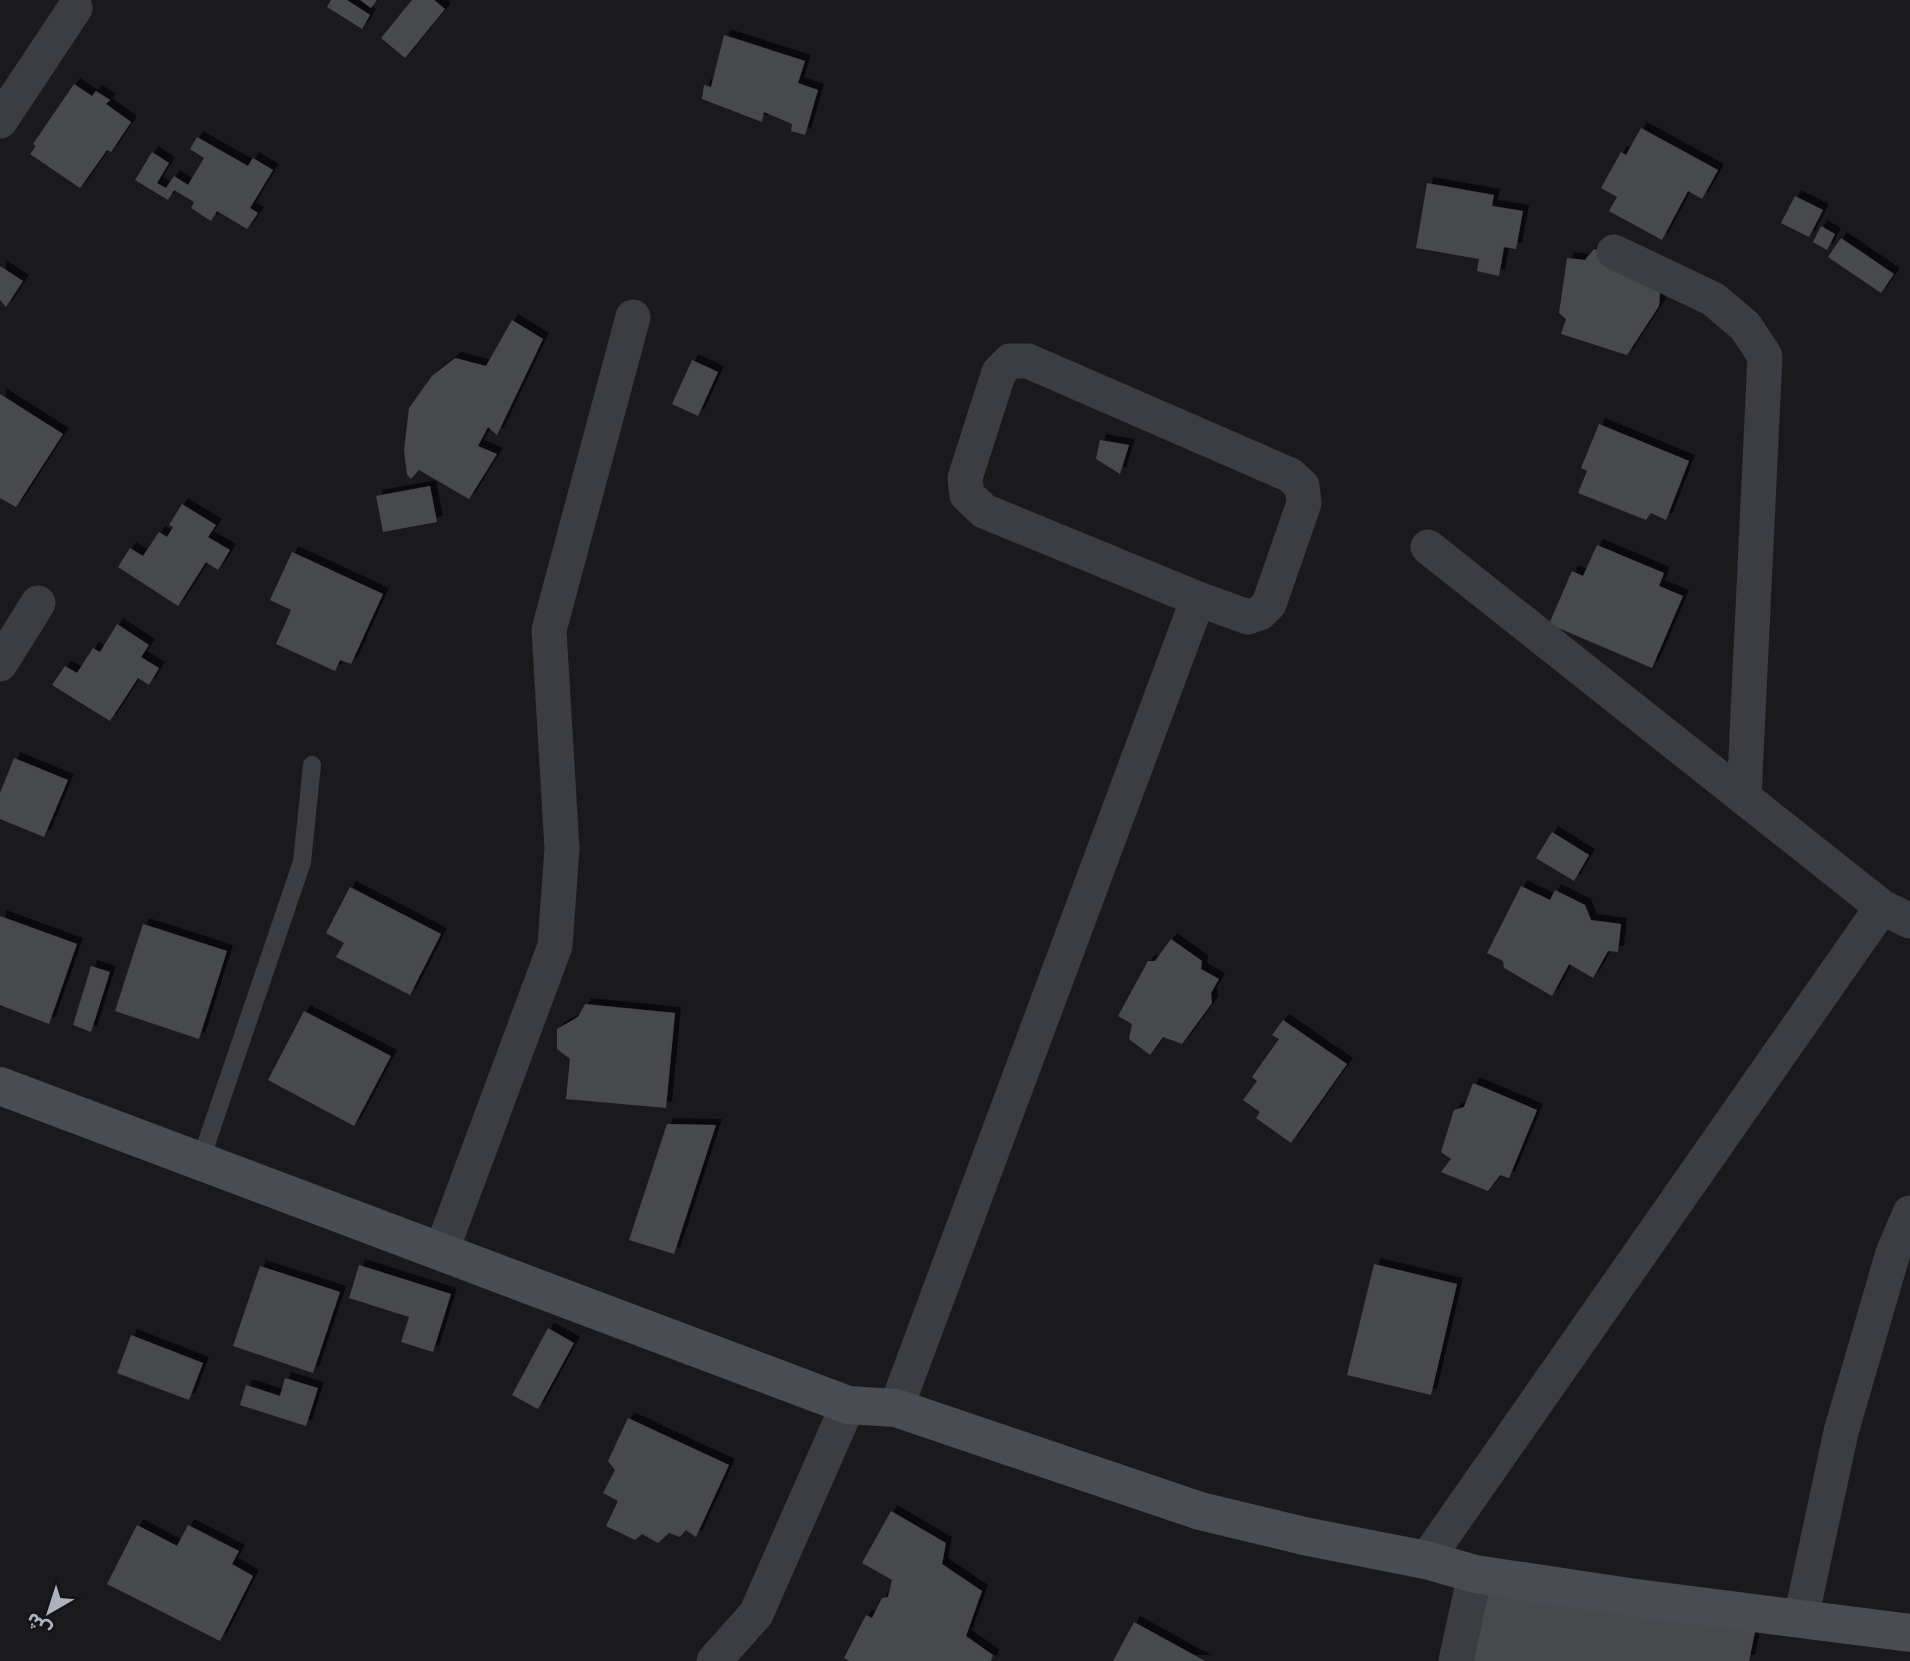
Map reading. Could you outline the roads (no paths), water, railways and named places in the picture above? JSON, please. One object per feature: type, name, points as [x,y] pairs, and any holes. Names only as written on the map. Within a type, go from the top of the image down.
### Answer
[{"type":"street","points":[[0,121],[75,8]]},
{"type":"street","points":[[1614,252],[1713,299],[1745,326],[1765,356],[1744,798]]},
{"type":"street","points":[[441,1252],[555,946],[562,849],[549,630],[633,317]]},
{"type":"street","points":[[1010,361],[1028,361],[1290,475],[1302,486],[1304,503],[1269,604],[1260,613],[1248,617],[1198,599],[984,511],[967,495],[965,478],[973,452],[999,372],[1010,361]]},
{"type":"street","points":[[1426,1560],[1896,914],[1744,798],[1428,547]]},
{"type":"street","points":[[896,1408],[1198,599]]},
{"type":"street","points":[[0,664],[38,603]]},
{"type":"street","points":[[0,1086],[848,1405],[896,1408],[1200,1511],[1304,1536],[1426,1560],[1475,1574],[1910,1633]]},
{"type":"street","points":[[1801,1618],[1841,1432],[1893,1253],[1910,1213]]},
{"type":"street","points":[[715,1661],[756,1614],[848,1405]]},
{"type":"street","points":[[1455,1661],[1475,1574]]},
{"type":"lane","points":[[200,1162],[302,862],[312,765]]}]
